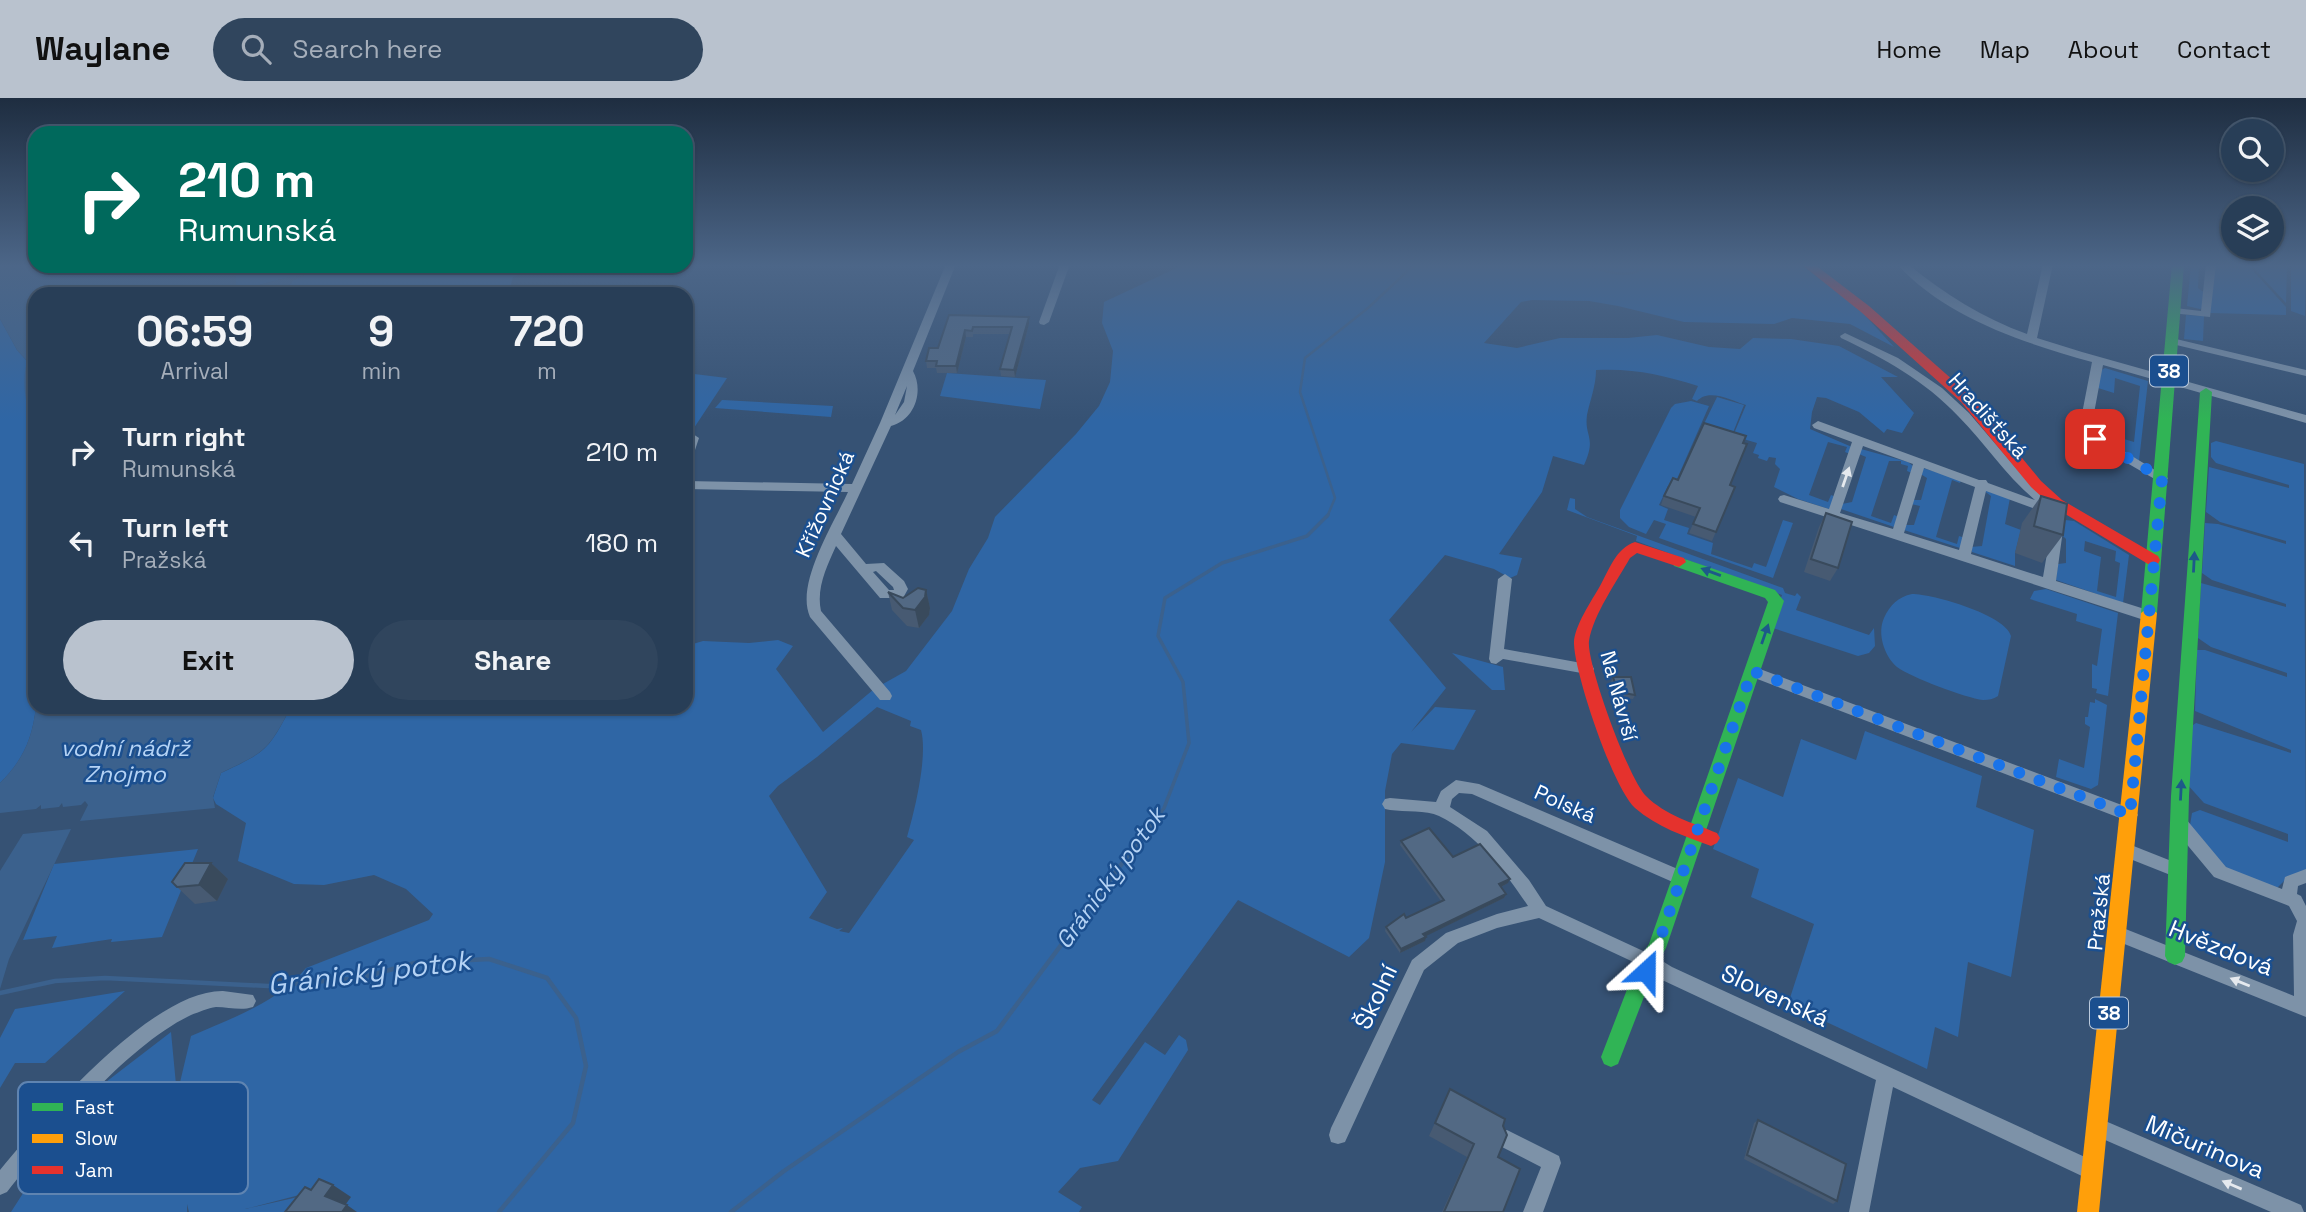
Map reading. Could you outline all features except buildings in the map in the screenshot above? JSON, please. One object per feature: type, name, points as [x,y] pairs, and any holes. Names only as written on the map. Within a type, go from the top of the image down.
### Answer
[{"type":"street","name":"Křížovnická","points":[[886,696],[814,613],[816,575],[886,423],[899,421],[906,413],[912,384],[907,370],[931,316]]},
{"type":"street","points":[[1044,322],[1046,316]]},
{"type":"street","name":"Hradišťská","points":[[1873,316],[1966,399],[2061,511]]},
{"type":"street","points":[[1979,316],[2031,340],[2306,419]]},
{"type":"street","points":[[2031,340],[2036,316]]},
{"type":"street","name":"Pražská","points":[[2088,1212],[2130,815],[2175,316]]},
{"type":"street","name":"Hradišťská","points":[[1845,336],[1882,353],[1937,388],[1964,415],[2024,487],[2061,511],[2153,560]]},
{"type":"street","points":[[2172,341],[2306,373]]},
{"type":"street","points":[[2098,361],[2086,424],[2090,432],[2114,453],[2162,478]]},
{"type":"street","points":[[2175,956],[2180,824],[2206,392]]},
{"type":"street","points":[[1818,425],[2044,508],[2061,511],[2049,584]]},
{"type":"street","points":[[1833,515],[1859,439]]},
{"type":"street","points":[[1897,536],[1920,462]]},
{"type":"street","points":[[1964,557],[1982,484]]},
{"type":"street","points":[[693,485],[855,488]]},
{"type":"street","points":[[1784,499],[2149,617]]},
{"type":"street","points":[[835,537],[862,569]]},
{"type":"street","name":"Na Návrší","points":[[1705,835],[1654,813],[1631,792],[1617,769],[1587,669],[1582,638],[1624,555],[1635,547],[1686,562],[1775,597],[1776,601],[1752,671]]},
{"type":"street","points":[[1505,579],[1496,656],[1587,669]]},
{"type":"street","points":[[1611,1058],[1648,961],[1657,948],[1681,878],[1705,835],[1752,671],[2130,815]]},
{"type":"street","name":"Polská","points":[[1441,809],[1447,795],[1455,786],[1474,788],[1681,878]]},
{"type":"street","points":[[1390,804],[1441,809],[1481,836],[1523,885],[1539,911]]},
{"type":"street","points":[[2180,824],[2220,872],[2295,901],[2305,922],[2301,935],[2305,1009]]},
{"type":"street","points":[[2126,850],[2178,871]]},
{"type":"street","points":[[2288,897],[2291,881],[2306,876]]},
{"type":"street","name":"Slovenská","points":[[1539,911],[1648,961],[1666,973],[2091,1170]]},
{"type":"street","name":"Školní","points":[[1338,1135],[1418,965],[1452,938],[1497,921],[1539,911]]},
{"type":"street","name":"Hvězdová","points":[[2118,934],[2305,1009]]},
{"type":"street","points":[[94,1082],[170,1018],[210,1000],[247,1001]]},
{"type":"street","points":[[1859,1212],[1886,1076]]},
{"type":"street","name":"Mičurinova","points":[[2096,1126],[2294,1212]]},
{"type":"street","points":[[1507,1139],[1552,1163],[1533,1212]]},
{"type":"street","points":[[0,1185],[18,1162]]},
{"type":"shaded area","points":[[1103,316],[1508,316],[1484,343],[1517,348],[1560,338],[1628,338],[1657,335],[1709,347],[1740,349],[1753,338],[1791,339],[1839,346],[1898,377],[1881,377],[1914,413],[1902,433],[1887,429],[1884,433],[1859,412],[1817,397],[1810,429],[1852,447],[1850,454],[1845,452],[1847,447],[1828,442],[1809,495],[1828,502],[1831,495],[1836,497],[1832,510],[1798,499],[1774,487],[1780,469],[1775,464],[1776,458],[1769,457],[1767,461],[1758,458],[1759,455],[1753,453],[1757,443],[1733,436],[1746,405],[1714,395],[1702,397],[1697,401],[1692,399],[1698,386],[1661,376],[1636,371],[1596,370],[1587,415],[1590,448],[1584,465],[1553,456],[1542,492],[1499,554],[1522,558],[1517,575],[1510,578],[1494,569],[1445,555],[1389,620],[1446,688],[1411,732],[1435,707],[1476,710],[1454,750],[1401,743],[1392,754],[1385,791],[1385,862],[1369,938],[1349,957],[1238,900],[1092,1100],[1100,1105],[1145,1042],[1165,1055],[1179,1035],[1186,1040],[1188,1050],[1118,1161],[1080,1168],[1058,1192],[1082,1207],[1079,1212],[352,1212],[307,1193],[245,1209],[307,1195],[314,1212],[189,1212],[187,1204],[187,1212],[11,1212],[23,1194],[248,1194],[248,1082],[180,1082],[191,1036],[268,1000],[282,991],[306,968],[429,920],[433,914],[406,889],[374,875],[324,885],[294,884],[238,861],[246,823],[216,804],[213,798],[221,773],[264,749],[287,714],[693,714],[693,644],[703,641],[749,643],[778,640],[793,646],[776,669],[823,732],[874,689],[906,671],[952,611],[969,569],[988,538],[995,517],[1076,434],[1099,406],[1110,382],[1113,351],[1102,323]],"holes":[[[877,707],[911,721],[910,726],[921,730],[923,741],[920,783],[907,837],[914,840],[849,933],[839,931],[843,928],[837,929],[809,918],[827,892],[769,796]]]},
{"type":"shaded area","points":[[1659,316],[1866,316],[1894,347],[1850,324],[1792,318],[1774,324],[1684,322]]},
{"type":"shaded area","points":[[2186,316],[2204,316],[2203,341],[2184,339]]},
{"type":"shaded area","points":[[0,319],[17,350],[27,361],[28,714],[35,714],[25,749],[0,783]]},
{"type":"shaded area","points":[[2105,368],[2148,381],[2139,461],[2100,438],[2116,446],[2114,436],[2134,442],[2140,386],[2115,378],[2114,393],[2098,388],[2100,371]]},
{"type":"shaded area","points":[[947,373],[1046,380],[1040,409],[940,396]]},
{"type":"shaded area","points":[[693,374],[727,378],[693,429]]},
{"type":"shaded area","points":[[1717,397],[1744,405],[1732,435],[1703,426]]},
{"type":"shaded area","points":[[722,400],[833,406],[831,417],[715,408]]},
{"type":"shaded area","points":[[1691,401],[1709,406],[1673,488],[1668,486],[1659,505],[1668,509],[1664,520],[1689,528],[1687,534],[1713,543],[1711,554],[1752,568],[1754,563],[1766,567],[1783,520],[1793,523],[1773,578],[1659,538],[1666,524],[1654,520],[1646,534],[1629,527],[1620,518],[1620,510],[1671,408],[1675,404]]},
{"type":"shaded area","points":[[2216,441],[2304,464],[2306,871],[2288,877],[2277,888],[2230,873],[2190,825],[2192,813],[2200,810],[2288,842],[2288,834],[2204,803],[2186,783],[2190,727],[2196,723],[2291,753],[2291,750],[2195,711],[2197,650],[2205,650],[2287,677],[2287,673],[2211,647],[2198,638],[2201,583],[2286,607],[2286,604],[2212,580],[2202,573],[2205,523],[2218,524],[2286,544],[2286,541],[2220,522],[2206,512],[2209,467],[2289,488],[2289,485],[2216,463],[2211,457],[2211,443]]},
{"type":"shaded area","points":[[1861,449],[1908,462],[1913,466],[1912,473],[1907,471],[1908,466],[1901,464],[1901,461],[1889,461],[1871,516],[1891,523],[1894,515],[1899,517],[1894,527],[1841,509],[1842,504],[1852,502],[1866,457],[1859,454]]},
{"type":"shaded area","points":[[1923,468],[1961,480],[1960,483],[1952,480],[1936,537],[1957,544],[1959,536],[1965,538],[1960,548],[1904,530],[1905,525],[1914,525],[1920,506],[1911,504],[1912,500],[1921,500],[1927,478],[1919,473]]},
{"type":"shaded area","points":[[1983,490],[2010,498],[2005,524],[2021,530],[2015,553],[2015,566],[1972,552],[1971,547],[1982,546],[1991,496]]},
{"type":"shaded area","points":[[1570,498],[1575,499],[1575,509],[1587,517],[1783,588],[1785,593],[1795,596],[1797,593],[1801,597],[1796,610],[1869,635],[1874,628],[1875,646],[1869,653],[1858,656],[1770,627],[1782,595],[1636,541],[1637,536],[1567,510]]},
{"type":"shaded area","points":[[2065,520],[2074,521],[2129,555],[2123,603],[2056,580],[2058,564],[2066,563],[2066,539],[2062,535]],"holes":[[[2085,541],[2116,551],[2115,561],[2120,563],[2116,597],[2097,591],[2101,557],[2084,551]]]},
{"type":"shaded area","points":[[2046,589],[2118,613],[2108,696],[2096,693],[2097,689],[2092,688],[2092,664],[2097,666],[2102,629],[2076,621],[2077,614],[2030,599],[2034,591]]},
{"type":"shaded area","points":[[1912,594],[1968,607],[2006,628],[2011,636],[1998,696],[1983,700],[1964,695],[1914,676],[1892,662],[1883,644],[1882,624],[1886,613],[1895,602]]},
{"type":"shaded area","points":[[1452,653],[1503,667],[1505,690],[1492,690]]},
{"type":"shaded area","points":[[2095,699],[2107,705],[2098,785],[2091,789],[2056,777],[2059,759],[2084,768],[2090,727],[2085,724],[2085,717],[2088,717],[2090,702],[2095,703]]},
{"type":"shaded area","points":[[1865,731],[1982,776],[1976,807],[2034,830],[2011,977],[1968,962],[1958,1037],[1935,1027],[1927,1069],[1788,1004],[1814,924],[1751,897],[1759,869],[1713,849],[1738,778],[1783,797],[1801,739],[1856,760]]},
{"type":"shaded area","points":[[198,849],[162,937],[111,942],[112,939],[52,948],[57,936],[23,940],[54,864]]},
{"type":"shaded area","points":[[125,991],[45,1063],[15,1063],[0,1088],[0,1038],[15,1009]]},
{"type":"shaded area","points":[[171,1032],[176,1082],[106,1082]]},
{"type":"water","points":[[0,316],[28,316],[28,409],[25,393],[27,361],[17,350]]},
{"type":"water","name":"vodní nádrž Znojmo","points":[[35,714],[287,714],[264,749],[221,773],[213,797],[215,808],[80,821],[88,805],[85,801],[81,805],[63,807],[62,803],[59,807],[41,809],[41,805],[36,809],[0,813],[0,783],[15,766],[32,730]]},
{"type":"water","points":[[71,829],[9,959],[0,989],[0,871],[23,834]]},
{"type":"waterway","name":"Gránický potok","points":[[1328,515],[1335,498],[1300,392],[1305,358],[1358,316]]},
{"type":"waterway","name":"Gránický potok","points":[[1149,828],[1164,808],[1189,743],[1183,682],[1158,636],[1165,598],[1222,563],[1307,536],[1328,515]]},
{"type":"waterway","name":"Gránický potok","points":[[731,1212],[784,1171],[958,1052],[997,1031],[1150,826]]},
{"type":"waterway","name":"Gránický potok","points":[[0,993],[55,981],[105,978],[268,986],[360,978],[415,963],[489,959],[547,978],[576,1018],[586,1066],[573,1123],[499,1212]]},
{"type":"traffic: fast","points":[[2149,613],[2174,316]]},
{"type":"traffic: fast","points":[[2175,956],[2180,796],[2206,392]]},
{"type":"traffic: fast","points":[[1611,1057],[1648,961],[1657,948],[1776,601],[1770,594],[1679,562]]},
{"type":"traffic: slow","points":[[2088,1212],[2149,613]]},
{"type":"traffic: jam","points":[[1873,316],[1966,399],[2036,484],[2057,503],[2153,560]]},
{"type":"traffic: jam","points":[[1679,562],[1635,547],[1624,555],[1590,618],[1581,642],[1609,742],[1621,773],[1639,801],[1665,820],[1711,838]]},
{"type":"route","points":[[1646,971],[1648,961],[1657,948],[1698,832],[1752,671],[2130,815],[2162,478],[2114,453],[2095,439]]}]
